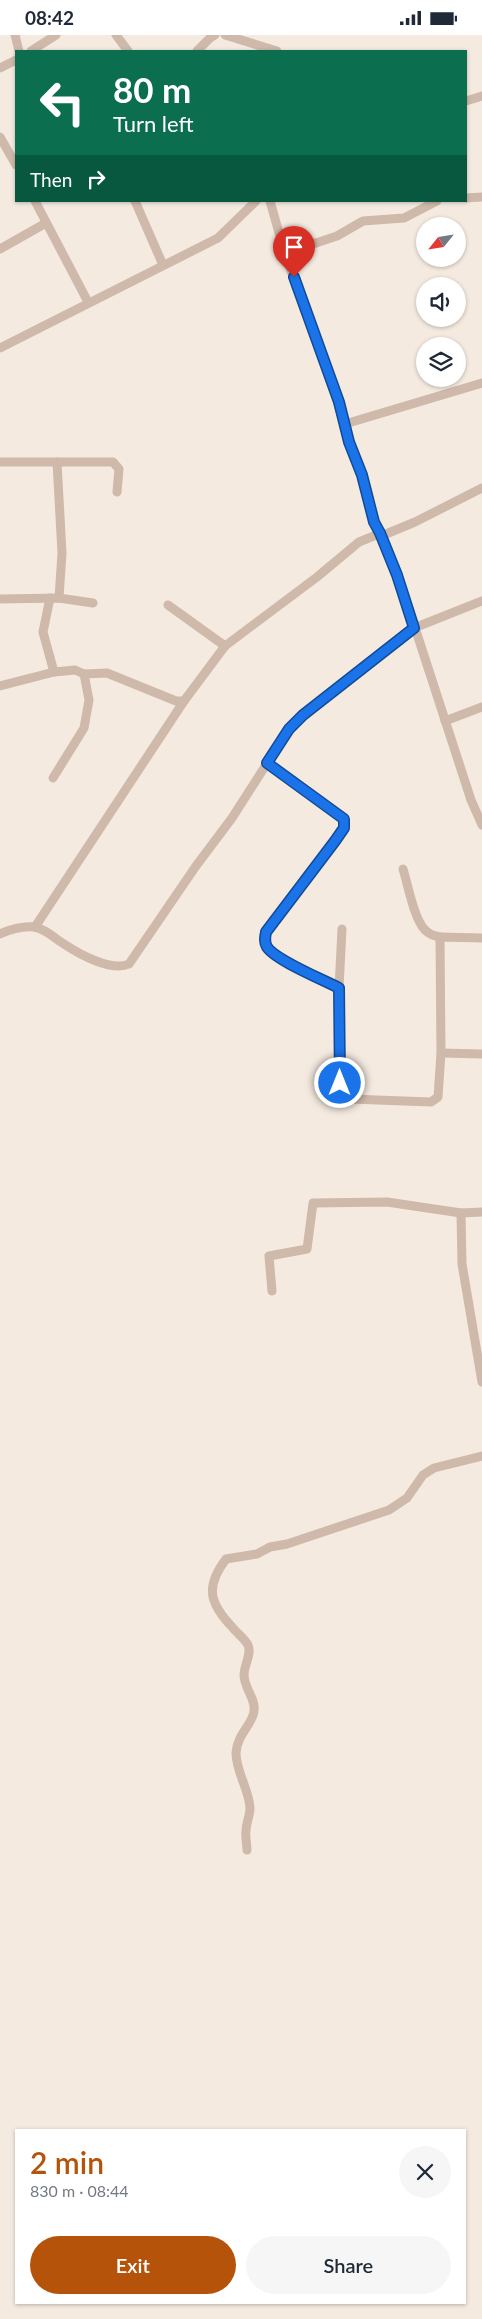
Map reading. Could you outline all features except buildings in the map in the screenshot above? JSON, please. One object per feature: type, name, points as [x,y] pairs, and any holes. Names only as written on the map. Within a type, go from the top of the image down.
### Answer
[{"type":"street","points":[[15,35],[20,50]]},
{"type":"street","points":[[32,50],[56,35]]},
{"type":"street","points":[[116,35],[127,50]]},
{"type":"street","points":[[198,50],[215,35]]},
{"type":"street","points":[[225,35],[274,50]]},
{"type":"street","points":[[0,68],[15,60]]},
{"type":"street","points":[[467,101],[482,96]]},
{"type":"street","points":[[0,137],[15,161]]},
{"type":"street","points":[[467,198],[482,197]]},
{"type":"street","points":[[36,202],[88,302]]},
{"type":"street","points":[[135,202],[163,265]]},
{"type":"street","points":[[0,348],[226,233],[255,202]]},
{"type":"street","points":[[270,202],[283,247],[286,249],[289,265],[330,376],[349,442],[362,475],[374,522],[380,533],[445,721],[480,813],[482,825]]},
{"type":"street","points":[[286,249],[316,243],[337,236],[363,221],[404,218],[435,202]]},
{"type":"street","points":[[0,249],[46,223]]},
{"type":"street","points":[[345,423],[482,383]]},
{"type":"street","points":[[0,462],[114,462],[120,469],[117,492]]},
{"type":"street","points":[[54,672],[43,632],[54,598],[62,553],[57,462]]},
{"type":"street","points":[[35,927],[184,701],[225,646],[317,577],[359,542],[380,533],[386,534],[415,522],[482,488]]},
{"type":"street","points":[[0,599],[54,598],[93,603]]},
{"type":"street","points":[[0,934],[16,928],[35,927],[47,932],[64,945],[102,962],[122,967],[129,964],[232,819],[289,729],[303,715],[414,628],[482,601]]},
{"type":"street","points":[[168,605],[225,646]]},
{"type":"street","points":[[0,686],[54,672],[75,670],[84,674],[107,673],[176,701],[184,701]]},
{"type":"street","points":[[53,778],[84,728],[89,700],[84,674]]},
{"type":"street","points":[[445,721],[482,707]]},
{"type":"street","points":[[267,763],[344,819],[344,828],[266,932],[265,940],[268,948],[280,958],[339,988]]},
{"type":"street","points":[[403,869],[418,920],[424,929],[430,934],[440,937],[482,938]]},
{"type":"street","points":[[342,929],[339,988],[340,1083],[343,1092],[350,1099],[431,1102],[438,1097],[441,1053],[440,937]]},
{"type":"street","points":[[441,1053],[482,1054]]},
{"type":"street","points":[[272,1291],[269,1255],[307,1249],[313,1203],[387,1202],[461,1213],[482,1212]]},
{"type":"street","points":[[461,1213],[462,1264],[482,1382]]},
{"type":"street","points":[[247,1850],[246,1831],[250,1810],[247,1790],[238,1765],[236,1752],[240,1735],[254,1712],[244,1676],[249,1653],[248,1644],[219,1613],[214,1602],[211,1593],[212,1582],[217,1570],[226,1559],[257,1554],[270,1547],[287,1544],[389,1510],[407,1499],[423,1475],[434,1468],[482,1456]]},
{"type":"route","points":[[294,277],[339,402],[349,442],[362,475],[377,531],[380,533],[397,575],[414,628],[303,715],[289,729],[267,763],[344,819],[344,828],[291,902],[266,932],[265,940],[268,948],[280,958],[339,988],[340,1083]]}]
